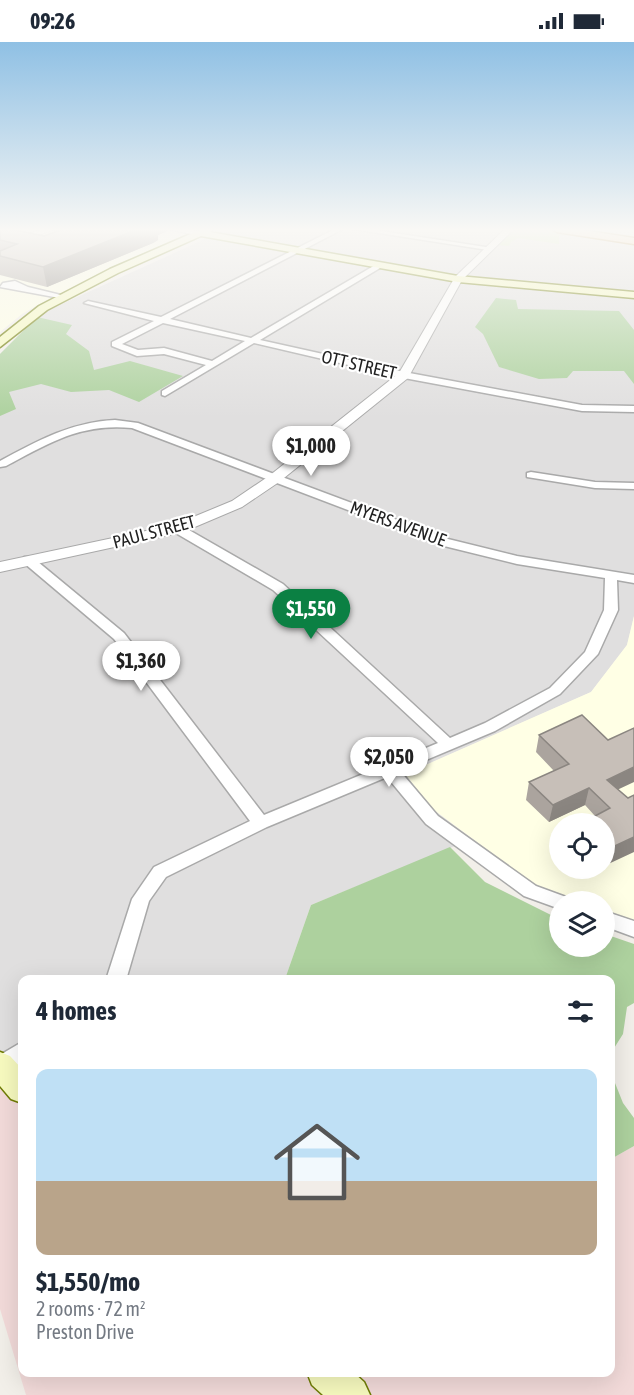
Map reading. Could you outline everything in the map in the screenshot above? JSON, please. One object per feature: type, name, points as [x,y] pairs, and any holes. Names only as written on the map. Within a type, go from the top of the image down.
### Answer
[{"type":"main road","points":[[0,343],[30,317],[75,292]]},
{"type":"main road","points":[[603,292],[634,295]]},
{"type":"main road","points":[[0,1066],[18,1085]]},
{"type":"main road","points":[[331,1377],[351,1395]]},
{"type":"street","points":[[42,292],[65,297]]},
{"type":"street","points":[[214,364],[164,351],[139,353],[115,345],[215,292]]},
{"type":"street","points":[[165,393],[333,292]]},
{"type":"street","name":"PAUL STREET","points":[[0,567],[178,529],[237,504],[274,479],[404,375],[451,292]]},
{"type":"street","name":"OTT STREET","points":[[88,303],[404,375],[582,408],[634,409]]},
{"type":"street","name":"MYERS AVENUE","points":[[2,464],[69,429],[94,423],[114,422],[134,425],[444,542],[517,560],[634,579]]},
{"type":"street","points":[[531,475],[594,485],[634,486]]},
{"type":"street","points":[[178,529],[278,587],[448,744]]},
{"type":"street","points":[[28,560],[119,636],[261,823]]},
{"type":"street","points":[[118,975],[141,899],[160,872],[261,823],[490,727],[555,691],[591,654],[611,610],[611,576]]},
{"type":"street","points":[[389,769],[432,820],[530,891],[549,898]]},
{"type":"street","points":[[615,922],[634,929]]},
{"type":"street","points":[[0,1066],[18,1054]]},
{"type":"shaded area","points":[[0,292],[63,292],[22,314],[0,332]]},
{"type":"shaded area","points":[[88,292],[634,292],[634,616],[627,645],[591,692],[406,774],[434,810],[472,839],[311,905],[286,975],[18,975],[18,1078],[0,1066],[0,354],[40,314]]},
{"type":"shaded area","points":[[634,616],[634,921],[615,914],[615,891],[552,891],[535,885],[434,810],[405,774],[591,692],[627,645]]},
{"type":"shaded area","points":[[0,1066],[18,1078],[18,1369],[0,1309]]},
{"type":"shaded area","points":[[634,1146],[634,1395],[26,1395],[21,1377],[615,1377],[615,1157]]},
{"type":"green space","points":[[496,298],[516,300],[518,309],[619,311],[634,330],[634,384],[624,371],[573,371],[567,378],[539,379],[499,367],[483,334],[475,327]]},
{"type":"green space","points":[[37,317],[72,325],[66,334],[89,351],[94,370],[130,361],[183,376],[139,402],[109,390],[71,392],[41,384],[9,392],[16,409],[0,416],[0,354]]},
{"type":"green space","points":[[450,847],[485,882],[549,914],[549,957],[615,957],[615,937],[634,944],[634,1003],[627,1007],[623,1034],[615,1047],[615,975],[286,975],[311,905]]},
{"type":"green space","points":[[615,1083],[623,1103],[634,1118],[634,1146],[615,1157]]},
{"type":"building","points":[[582,715],[608,740],[634,728],[634,767],[607,780],[628,798],[634,795],[634,837],[615,846],[615,813],[601,813],[610,808],[589,788],[553,805],[529,782],[569,764],[539,735]]}]
